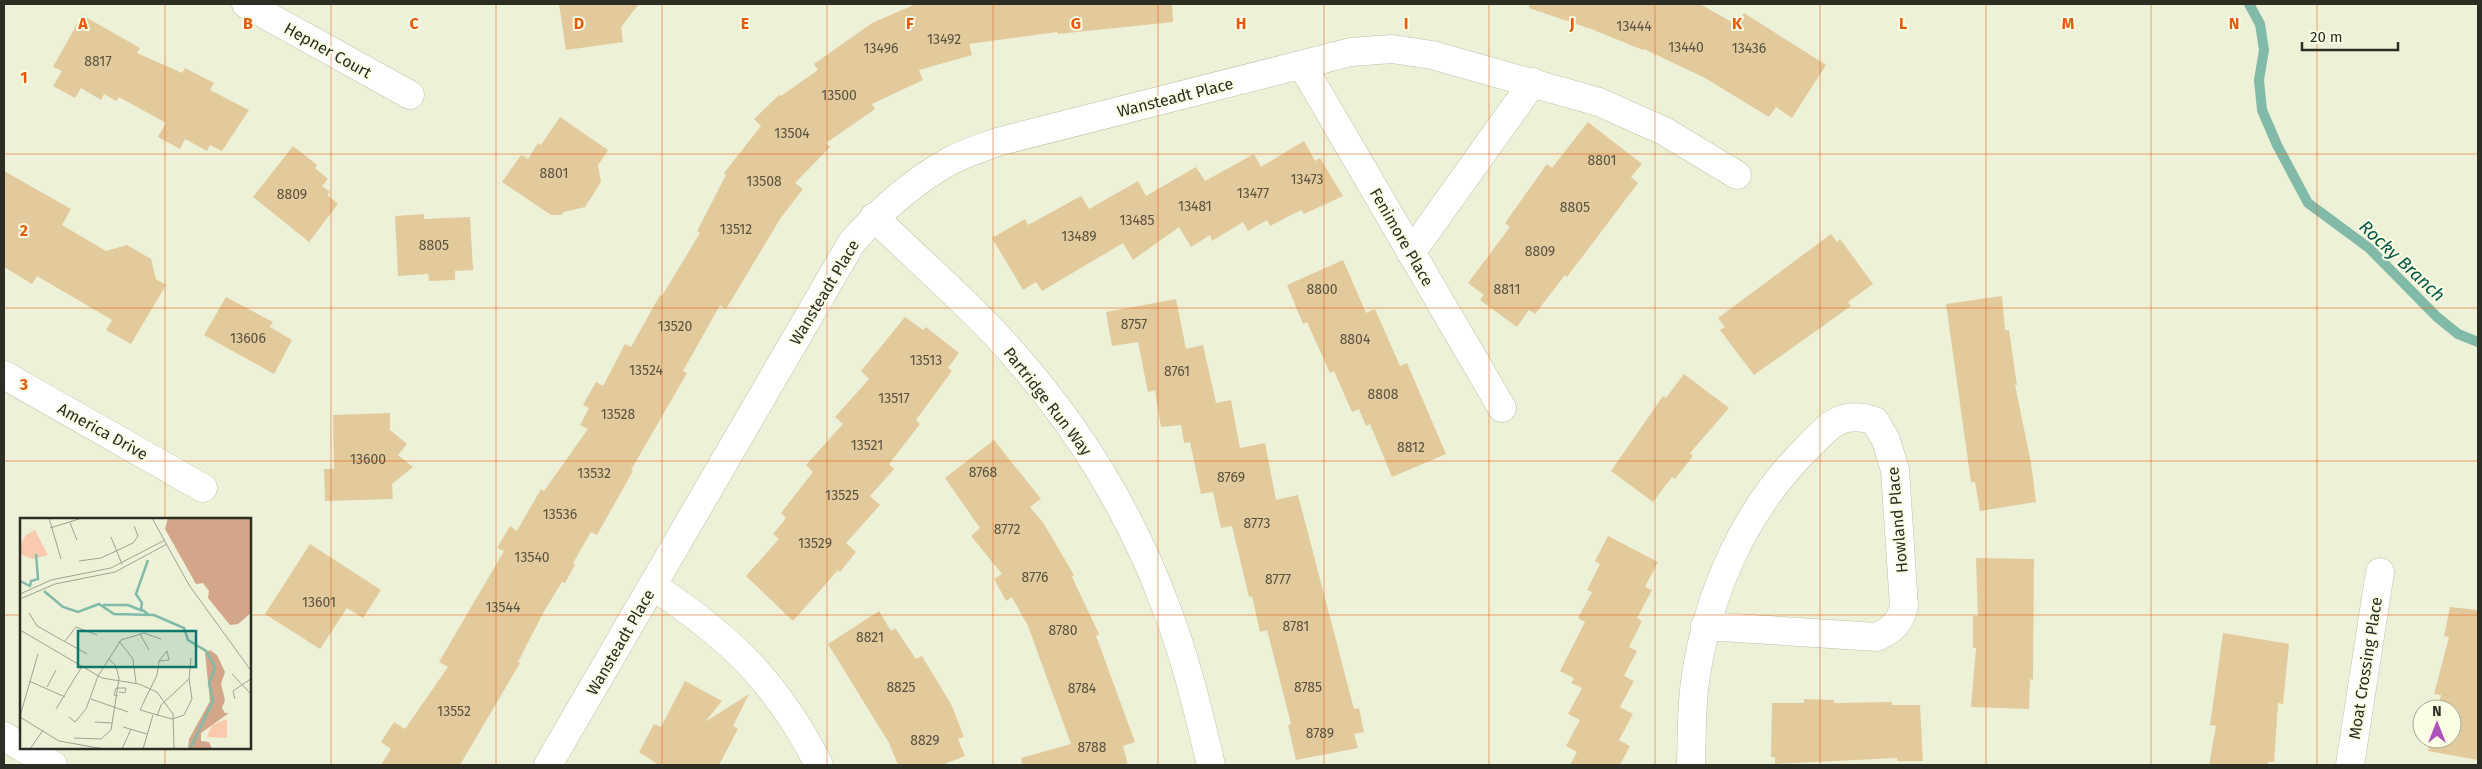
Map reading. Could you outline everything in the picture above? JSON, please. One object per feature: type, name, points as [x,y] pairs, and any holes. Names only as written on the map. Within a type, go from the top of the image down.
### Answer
[{"type":"street","name":"Hepner Court","points":[[246,4],[410,95]]},
{"type":"street","name":"Wansteadt Place","points":[[548,765],[852,242],[874,217],[909,187],[951,161],[997,142],[1352,52],[1392,49],[1432,55],[1599,102],[1664,131],[1736,175]]},
{"type":"street","name":"Fenimore Place","points":[[1302,65],[1502,408]]},
{"type":"street","points":[[1411,253],[1533,82]]},
{"type":"street","name":"Partridge Run Way","points":[[874,217],[998,338],[1050,399],[1097,465],[1136,535],[1165,602],[1188,674],[1211,765]]},
{"type":"street","name":"America Drive","points":[[4,375],[203,488]]},
{"type":"street","name":"Howland Place","points":[[1691,765],[1694,683],[1705,626],[1726,564],[1754,513],[1789,467],[1833,423],[1845,417],[1859,416],[1875,421],[1886,440],[1895,470],[1904,606],[1901,618],[1891,630],[1877,637],[1705,626]]},
{"type":"street","name":"Moat Crossing Place","points":[[2350,765],[2380,572]]},
{"type":"street","points":[[653,586],[695,614],[737,649],[773,690],[804,735],[819,765]]},
{"type":"street","points":[[4,736],[20,746]]},
{"type":"street","points":[[25,749],[53,765]]},
{"type":"building","points":[[559,4],[639,4],[621,27],[623,42],[566,50]]},
{"type":"building","points":[[916,4],[1172,4],[1173,22],[1058,34],[1057,32],[969,44],[972,55],[919,70],[923,80],[872,104],[875,109],[826,143],[830,147],[795,183],[803,189],[780,219],[726,309],[720,305],[683,371],[687,373],[631,470],[633,471],[597,535],[591,532],[573,563],[575,565],[565,583],[562,582],[543,613],[518,662],[520,663],[460,765],[381,765],[391,749],[381,742],[394,722],[405,729],[448,667],[439,662],[504,551],[497,548],[510,526],[517,531],[541,489],[544,491],[588,429],[580,425],[589,408],[583,405],[596,382],[603,386],[625,344],[631,347],[660,295],[662,296],[700,233],[697,231],[726,175],[724,173],[761,126],[754,119],[779,95],[781,96],[818,70],[814,64],[872,23]]},
{"type":"building","points":[[1530,4],[1700,4],[1737,25],[1744,13],[1826,65],[1792,118],[1776,107],[1769,117],[1705,78],[1644,49],[1529,8]]},
{"type":"building","points":[[82,15],[140,48],[137,53],[182,73],[185,68],[214,83],[210,90],[249,110],[222,151],[210,145],[207,151],[185,139],[180,149],[158,137],[166,123],[119,97],[116,101],[104,94],[101,100],[81,88],[75,98],[53,86],[62,71],[53,67]]},
{"type":"building","points":[[560,117],[608,150],[598,165],[601,182],[585,207],[564,212],[561,215],[551,215],[502,182],[521,155],[528,159],[538,143],[541,145]]},
{"type":"building","points":[[1588,122],[1642,164],[1631,177],[1638,183],[1567,277],[1565,275],[1535,314],[1529,310],[1517,327],[1480,300],[1484,295],[1468,283],[1510,227],[1505,223],[1547,164],[1552,168]]},
{"type":"building","points":[[1304,141],[1315,161],[1320,158],[1343,196],[1304,214],[1301,210],[1270,226],[1267,220],[1248,231],[1243,222],[1212,241],[1210,235],[1191,247],[1179,227],[1133,260],[1123,243],[1042,291],[1036,282],[1023,290],[992,238],[1025,219],[1028,225],[1081,196],[1089,209],[1138,181],[1146,196],[1196,167],[1205,181],[1254,154],[1261,167]]},
{"type":"building","points":[[293,146],[317,165],[315,168],[328,179],[322,186],[330,192],[327,195],[338,204],[309,242],[253,197]]},
{"type":"building","points":[[4,171],[71,209],[62,225],[106,251],[127,245],[151,259],[156,279],[166,285],[131,344],[106,330],[112,320],[37,276],[32,284],[4,267]]},
{"type":"building","points":[[424,214],[424,219],[470,217],[473,270],[455,271],[455,280],[429,281],[428,274],[398,276],[395,216]]},
{"type":"building","points":[[1831,234],[1837,242],[1840,239],[1873,284],[1848,302],[1851,306],[1754,375],[1720,330],[1725,327],[1718,318]]},
{"type":"building","points":[[1343,260],[1366,313],[1375,309],[1400,366],[1407,363],[1446,454],[1392,477],[1370,424],[1366,426],[1359,409],[1352,412],[1334,371],[1330,373],[1307,322],[1303,324],[1287,285]]},
{"type":"building","points":[[2002,296],[2005,330],[2009,330],[2017,385],[2015,385],[2031,463],[2036,502],[1980,511],[1975,482],[1971,482],[1946,304]]},
{"type":"building","points":[[226,297],[273,322],[270,327],[292,340],[274,374],[204,335]]},
{"type":"building","points":[[1176,299],[1186,349],[1203,345],[1216,403],[1231,400],[1240,448],[1265,443],[1276,500],[1298,495],[1354,709],[1359,708],[1364,732],[1354,734],[1358,748],[1296,760],[1288,725],[1291,724],[1267,630],[1260,632],[1252,596],[1249,597],[1232,526],[1221,528],[1213,492],[1201,494],[1190,442],[1184,443],[1181,425],[1161,427],[1155,390],[1148,392],[1138,342],[1112,346],[1106,312]]},
{"type":"building","points":[[905,317],[923,330],[926,327],[959,353],[948,368],[952,371],[916,420],[920,424],[889,464],[894,469],[870,496],[880,505],[846,543],[856,552],[840,572],[838,570],[793,621],[746,576],[779,539],[773,534],[786,518],[781,513],[813,472],[806,465],[843,424],[835,417],[869,379],[861,371]]},
{"type":"building","points":[[1684,374],[1729,408],[1690,453],[1693,456],[1675,479],[1672,477],[1653,502],[1611,471],[1663,396],[1666,398]]},
{"type":"building","points":[[390,413],[390,430],[407,444],[398,455],[413,467],[392,484],[393,499],[325,501],[324,469],[334,469],[333,415]]},
{"type":"building","points":[[994,440],[1041,499],[1030,507],[1044,524],[1074,575],[1072,577],[1099,634],[1096,636],[1135,742],[1123,746],[1128,765],[1022,765],[1021,758],[1071,744],[1028,626],[1012,597],[1006,601],[994,579],[1002,574],[971,536],[980,528],[945,478]]},
{"type":"building","points":[[1608,536],[1658,562],[1645,587],[1652,590],[1637,618],[1642,621],[1629,647],[1637,651],[1624,676],[1634,681],[1620,707],[1633,714],[1619,740],[1630,746],[1620,765],[1570,765],[1577,752],[1566,746],[1580,720],[1568,714],[1582,688],[1571,683],[1574,678],[1560,671],[1585,622],[1578,618],[1592,592],[1587,590],[1600,564],[1595,561]]},
{"type":"building","points":[[310,544],[381,590],[363,618],[347,608],[320,649],[265,614]]},
{"type":"building","points":[[1976,558],[2034,559],[2033,680],[2030,679],[2029,709],[1971,707],[1976,648],[1973,648],[1973,616],[1978,616]]},
{"type":"building","points":[[2450,607],[2478,610],[2478,760],[2428,751],[2428,749],[2462,749],[2462,699],[2440,699],[2441,695],[2434,694],[2449,637],[2444,636]]},
{"type":"building","points":[[879,611],[891,631],[895,628],[916,659],[922,656],[951,704],[964,737],[958,739],[965,756],[942,765],[898,765],[889,743],[828,644]]},
{"type":"building","points":[[2223,633],[2289,644],[2283,704],[2278,703],[2274,762],[2268,762],[2267,765],[2209,765],[2216,726],[2210,725]]},
{"type":"building","points":[[685,681],[722,701],[705,722],[749,694],[733,726],[738,729],[719,765],[659,765],[639,752],[654,724],[661,727]]},
{"type":"building","points":[[1804,699],[1834,700],[1834,703],[1892,702],[1892,705],[1920,705],[1923,761],[1897,761],[1897,758],[1775,764],[1775,757],[1771,757],[1772,703],[1804,703]]},
{"type":"waterway","name":"Rocky Branch","points":[[2249,4],[2260,24],[2264,50],[2259,80],[2262,110],[2277,145],[2308,203],[2369,248],[2437,317],[2458,334],[2478,342]]}]
